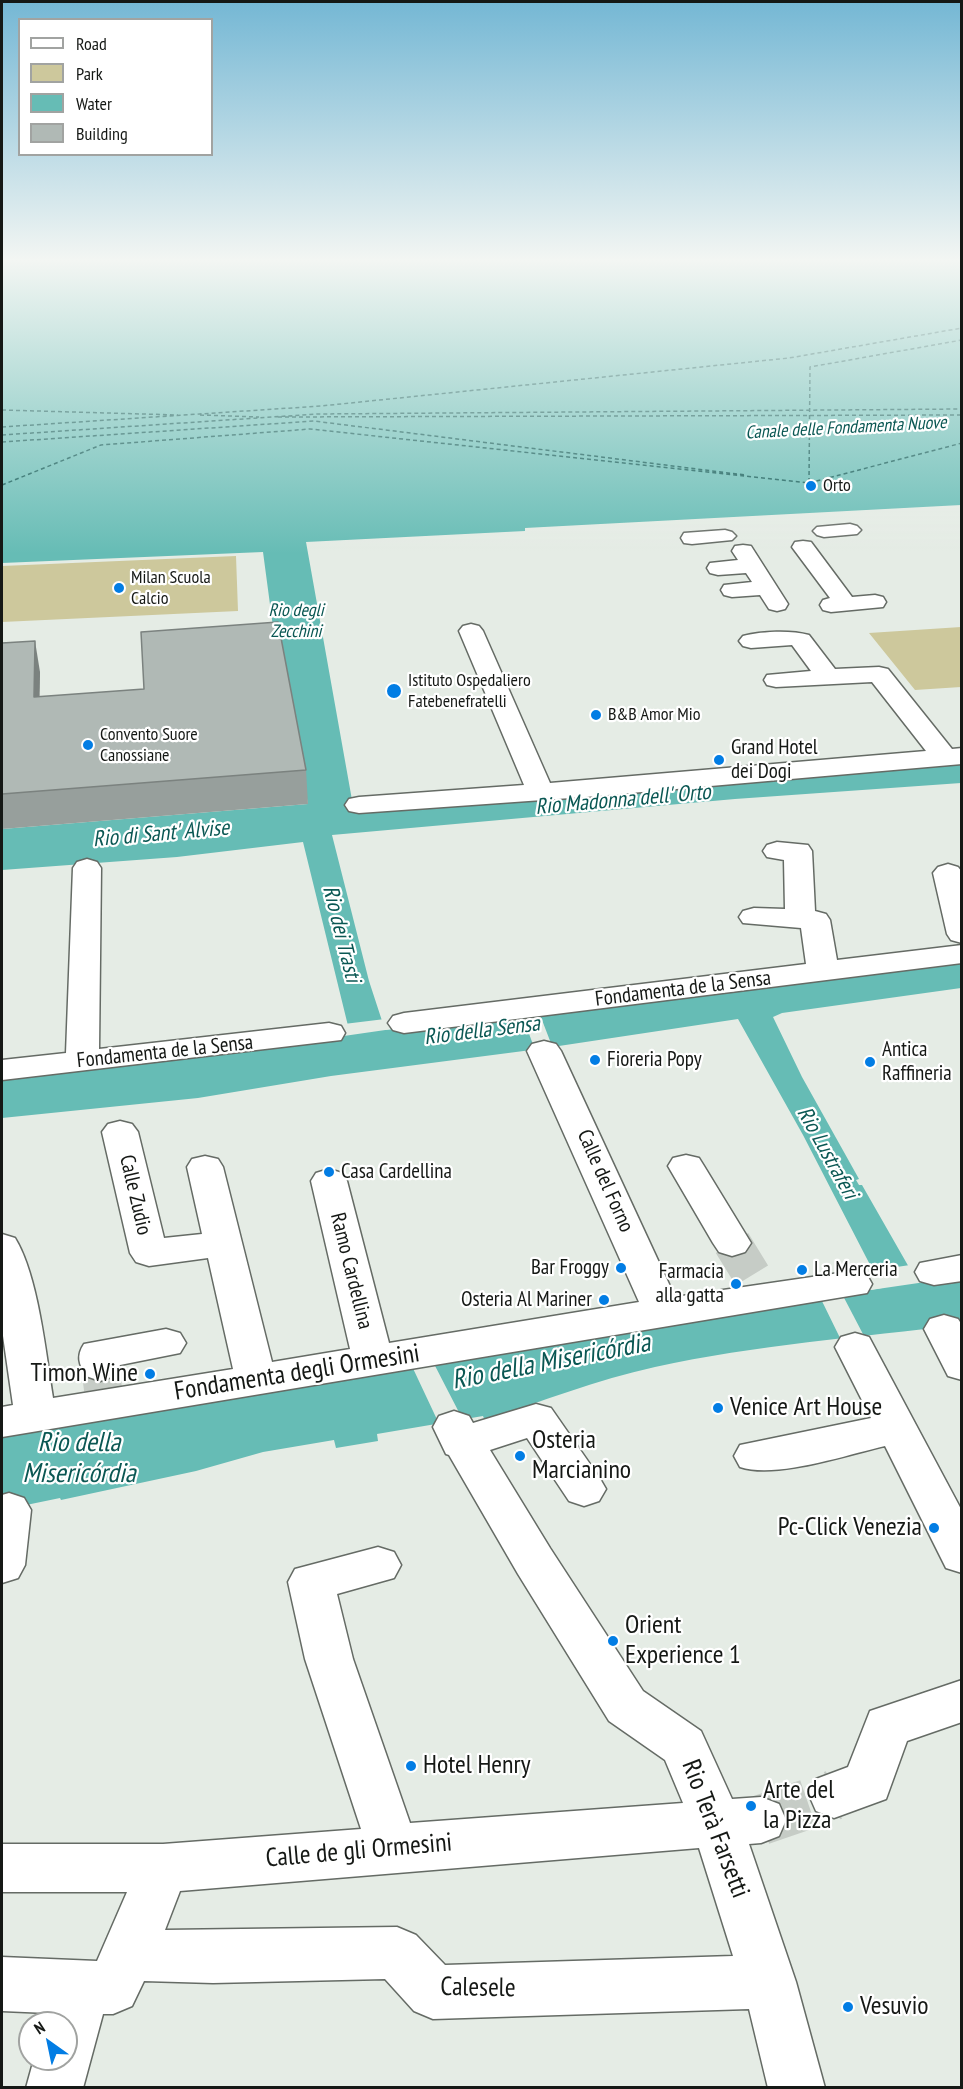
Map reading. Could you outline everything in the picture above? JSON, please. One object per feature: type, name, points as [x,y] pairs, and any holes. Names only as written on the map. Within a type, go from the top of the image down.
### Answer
[{"type":"street","points":[[824,531],[850,530],[833,510]]},
{"type":"street","points":[[692,538],[725,536]]},
{"type":"street","points":[[802,547],[838,604],[875,602]]},
{"type":"street","points":[[718,568],[748,558],[772,596],[732,590]]},
{"type":"street","points":[[471,631],[540,792]]},
{"type":"street","points":[[751,641],[793,640],[820,685]]},
{"type":"street","points":[[776,680],[820,685],[879,674],[953,757]]},
{"type":"street","points":[[359,805],[953,757]]},
{"type":"street","points":[[777,851],[798,851],[800,919]]},
{"type":"street","points":[[82,1061],[87,868]]},
{"type":"street","points":[[948,873],[962,934]]},
{"type":"street","points":[[754,917],[815,920],[823,971]]},
{"type":"street","name":"Fondamenta de la Sensa","points":[[404,1023],[962,954]]},
{"type":"street","name":"Fondamenta de la Sensa","points":[[2,1070],[329,1034]]},
{"type":"street","name":"Calle del Forno","points":[[544,1051],[663,1312]]},
{"type":"street","name":"Calle Zudio","points":[[120,1132],[149,1254],[223,1244]]},
{"type":"street","points":[[686,1166],[732,1243]]},
{"type":"street","points":[[205,1167],[256,1380]]},
{"type":"street","name":"Ramo Cardellina","points":[[329,1182],[373,1360]]},
{"type":"street","points":[[2,1247],[21,1325],[19,1419]]},
{"type":"street","name":"Fondamenta degli Ormesini","points":[[19,1419],[103,1387],[256,1380],[764,1294],[836,1287]]},
{"type":"street","points":[[944,1329],[962,1366]]},
{"type":"street","points":[[103,1387],[98,1354],[166,1343]]},
{"type":"street","points":[[855,1347],[962,1555]]},
{"type":"street","name":"Rio Terà Farsetti","points":[[584,1488],[536,1419],[457,1435],[626,1706],[684,1746],[739,1822],[770,1982],[797,2088]]},
{"type":"street","points":[[755,1456],[778,1454],[895,1428]]},
{"type":"street","points":[[2,1565],[9,1510]]},
{"type":"street","points":[[378,1565],[310,1582],[329,1659],[394,1850]]},
{"type":"street","points":[[834,1795],[868,1782],[887,1726],[962,1701]]},
{"type":"street","name":"Calle de gli Ormesini","points":[[2,1868],[164,1868],[739,1822]]},
{"type":"street","points":[[78,2026],[108,1976],[164,1868]]},
{"type":"street","name":"Calesele","points":[[2,1984],[108,1976],[213,1957],[397,1953],[433,1992],[770,1982]]},
{"type":"street","points":[[54,2088],[59,2071]]},
{"type":"green space","name":"Milan Scuola Calcio","points":[[236,556],[238,611],[2,622],[2,566]]},
{"type":"green space","points":[[961,627],[961,687],[915,690],[869,633]]},
{"type":"water","points":[[2,358],[961,358],[961,505],[306,542],[352,800],[961,762],[961,783],[735,799],[332,835],[369,981],[385,1030],[961,959],[961,988],[782,1013],[773,1017],[802,1077],[859,1179],[856,1180],[859,1185],[862,1185],[918,1283],[961,1277],[961,1325],[808,1342],[693,1359],[612,1378],[485,1421],[483,1416],[377,1434],[378,1441],[336,1448],[334,1440],[263,1452],[196,1471],[61,1500],[60,1498],[2,1510],[2,1432],[882,1288],[803,1135],[738,1019],[539,1049],[331,1076],[198,1098],[2,1118],[2,1076],[350,1034],[303,842],[177,857],[2,870],[2,829],[308,804],[273,627],[263,552],[2,563]]},
{"type":"pier","points":[[537,1007],[552,1046],[535,1050],[520,1009]]},
{"type":"pier","points":[[385,1019],[387,1027],[405,1024],[406,1027],[330,1038],[330,1035],[346,1032],[344,1024]]},
{"type":"pier","points":[[910,1265],[920,1280],[939,1280],[857,1292],[856,1290],[878,1286],[870,1271]]},
{"type":"pier","points":[[841,1292],[864,1336],[841,1340],[819,1295]]},
{"type":"pier","points":[[431,1358],[465,1424],[441,1428],[410,1362]]},
{"type":"building","points":[[278,622],[306,770],[2,794],[2,643],[35,641],[34,697],[144,689],[141,632]]},
{"type":"ferry route","points":[[2,427],[321,406],[784,358]]},
{"type":"ferry route","points":[[810,410],[810,367],[858,358]]},
{"type":"ferry route","points":[[810,410],[962,409]]},
{"type":"ferry route","points":[[2,410],[178,415]]},
{"type":"ferry route","points":[[2,435],[317,414],[810,410]]},
{"type":"ferry route","points":[[810,410],[810,415]]},
{"type":"ferry route","points":[[200,415],[259,417]]},
{"type":"ferry route","points":[[278,417],[810,415]]},
{"type":"ferry route","points":[[809,482],[810,415]]},
{"type":"ferry route","points":[[810,415],[962,415]]},
{"type":"ferry route","points":[[2,442],[314,421],[745,475]]},
{"type":"ferry route","points":[[2,485],[101,445],[310,429],[809,483],[962,443]]},
{"type":"tunnel","points":[[732,1243],[759,1287]]},
{"type":"tunnel","points":[[100,1366],[103,1389]]},
{"type":"tunnel","points":[[761,1820],[834,1795]]},
{"type":"place","name":"Orto","points":[[811,486]]},
{"type":"place","name":"Milan Scuola Calcio","points":[[119,588]]},
{"type":"place","name":"Istituto Ospedaliero Fatebenefratelli","points":[[394,691]]},
{"type":"place","name":"B&B Amor Mio","points":[[596,715]]},
{"type":"place","name":"Convento Suore Canossiane","points":[[88,745]]},
{"type":"place","name":"Grand Hotel dei Dogi","points":[[719,760]]},
{"type":"place","name":"Fioreria Popy","points":[[595,1060]]},
{"type":"place","name":"Antica Raffineria","points":[[870,1062]]},
{"type":"place","name":"Casa Cardellina","points":[[329,1172]]},
{"type":"place","name":"Bar Froggy","points":[[621,1268]]},
{"type":"place","name":"La Merceria","points":[[802,1270]]},
{"type":"place","name":"Farmacia alla gatta","points":[[736,1284]]},
{"type":"place","name":"Osteria Al Mariner","points":[[604,1300]]},
{"type":"place","name":"Timon Wine","points":[[150,1374]]},
{"type":"place","name":"Venice Art House","points":[[718,1408]]},
{"type":"place","name":"Osteria Marcianino","points":[[520,1456]]},
{"type":"place","name":"Pc-Click Venezia","points":[[934,1528]]},
{"type":"place","name":"Orient Experience 1","points":[[613,1641]]},
{"type":"place","name":"Hotel Henry","points":[[411,1766]]},
{"type":"place","name":"Arte del la Pizza","points":[[751,1806]]},
{"type":"place","name":"Vesuvio","points":[[848,2007]]},
{"type":"water label","name":"Canale delle Fondamenta Nuove","points":[[846,428]]},
{"type":"water label","name":"Rio degli Zecchini","points":[[296,621]]},
{"type":"water label","name":"Rio Madonna dell' Orto","points":[[623,800]]},
{"type":"water label","name":"Rio di Sant' Alvise","points":[[161,834]]},
{"type":"water label","name":"Rio dei Trasti","points":[[341,934]]},
{"type":"water label","name":"Rio della Sensa","points":[[482,1031]]},
{"type":"water label","name":"Rio Lustraferi","points":[[827,1153]]},
{"type":"water label","name":"Rio della Misericórdia","points":[[551,1362]]},
{"type":"water label","name":"Rio della Misericórdia","points":[[79,1458]]}]
